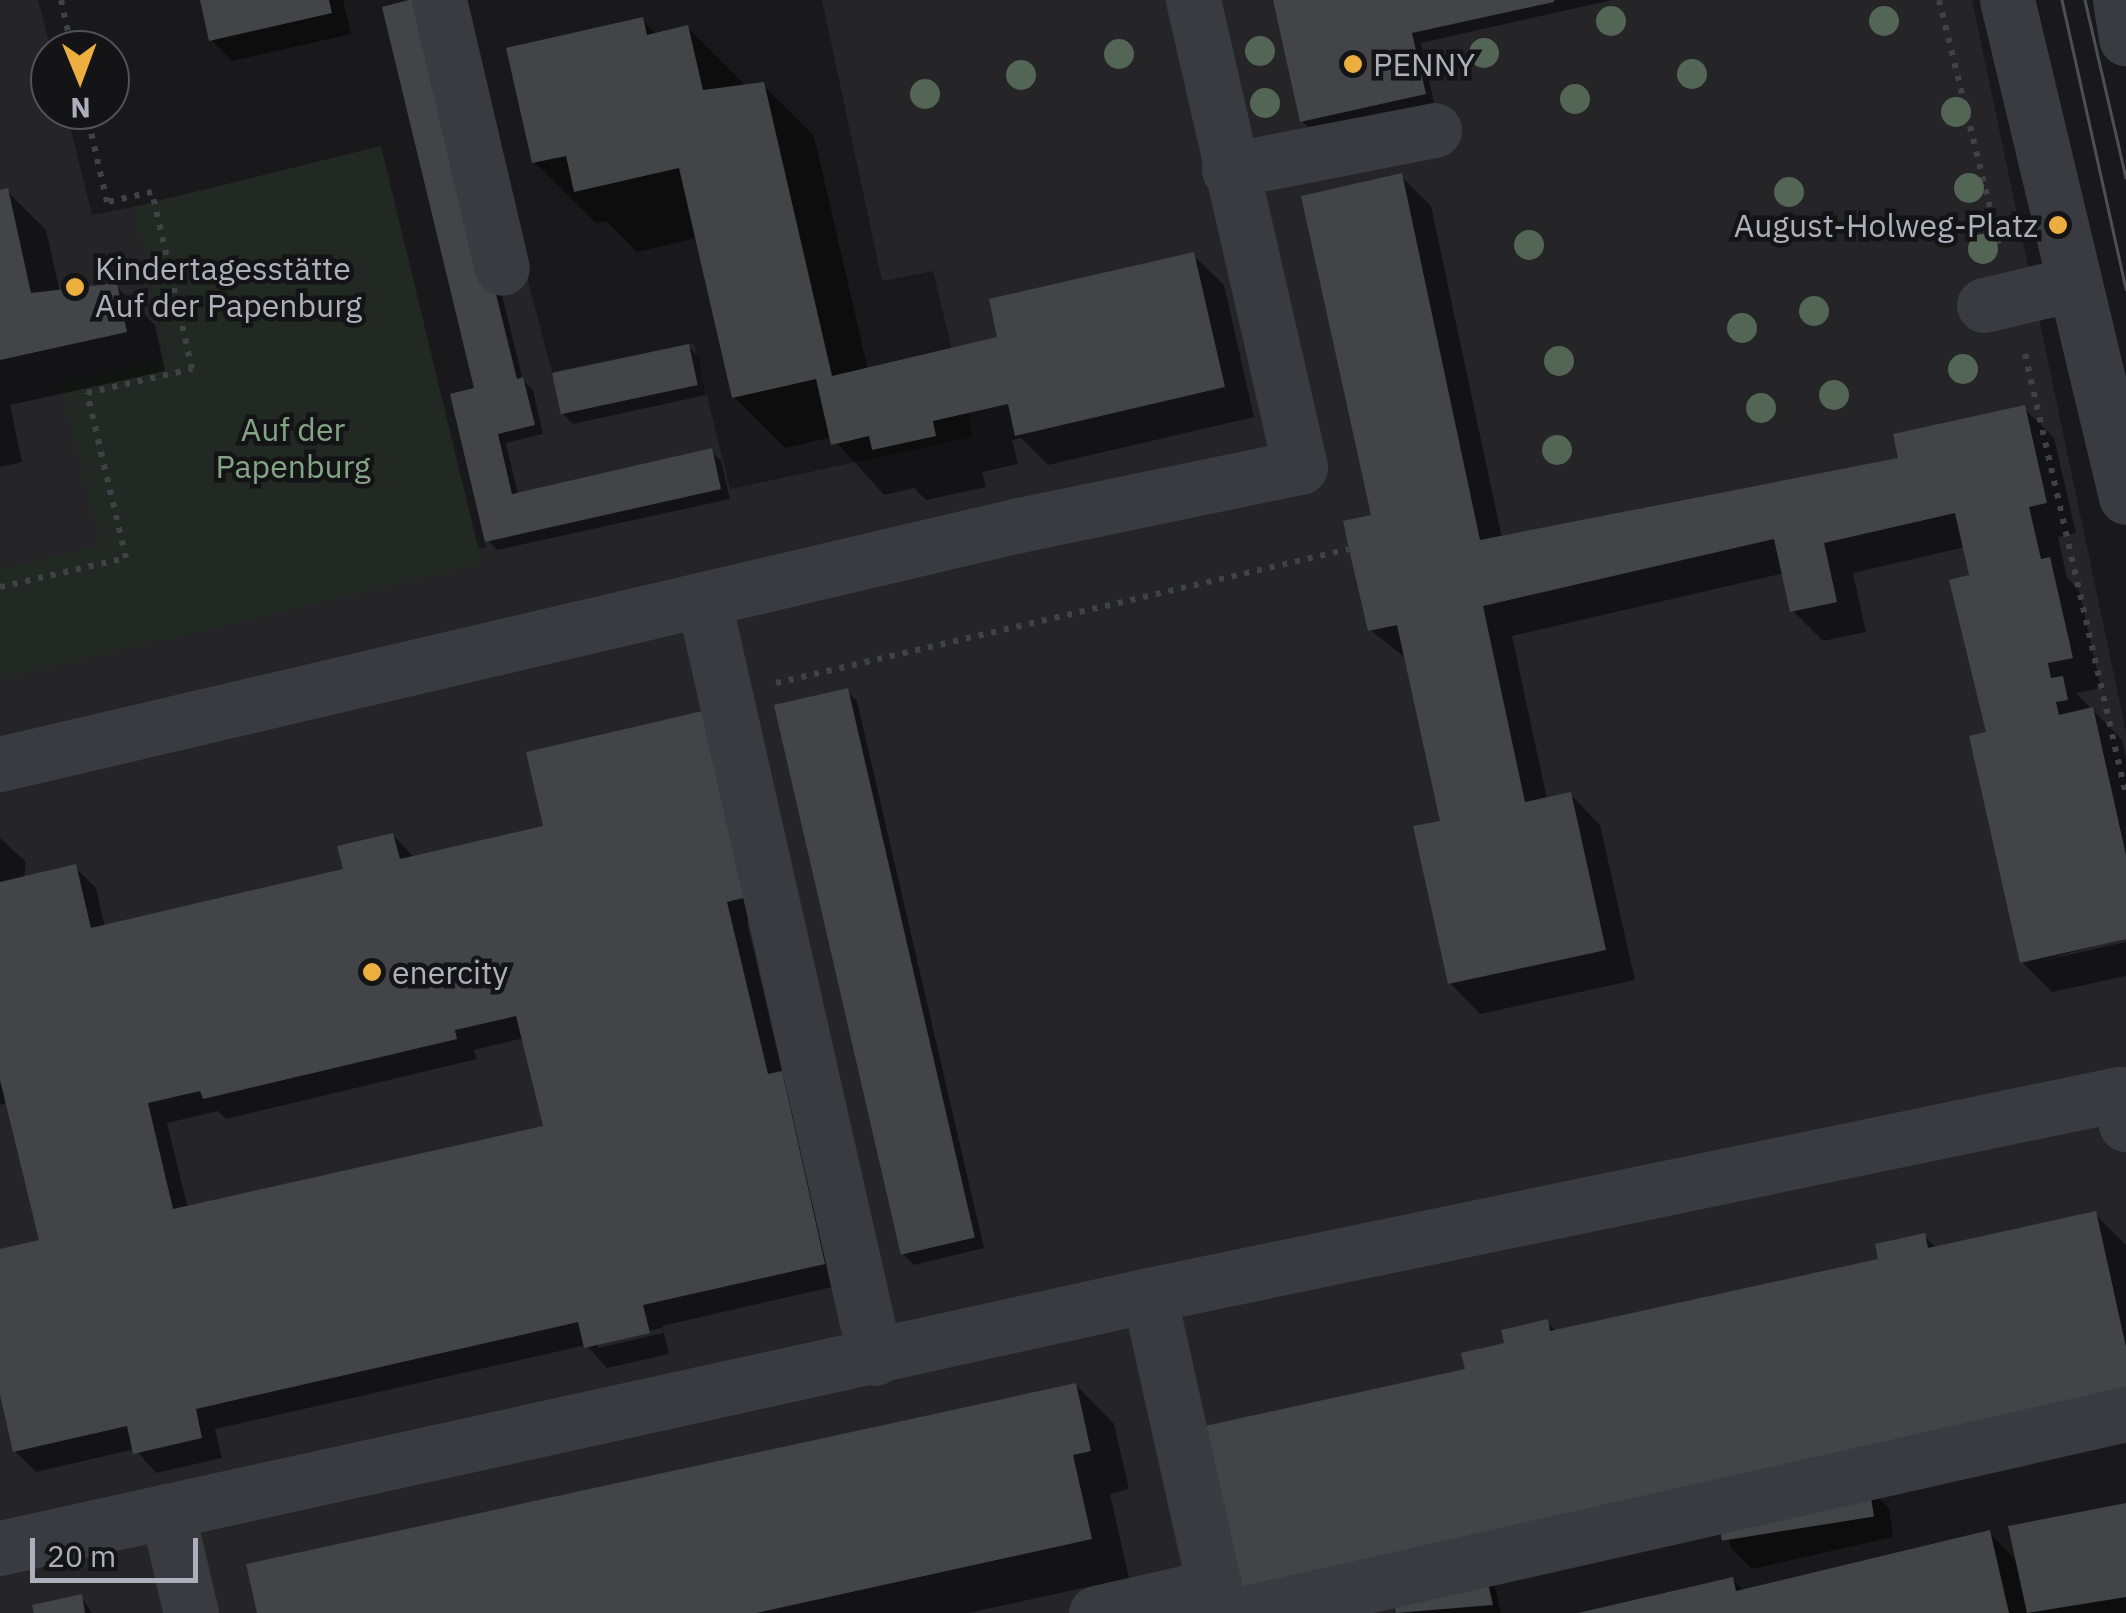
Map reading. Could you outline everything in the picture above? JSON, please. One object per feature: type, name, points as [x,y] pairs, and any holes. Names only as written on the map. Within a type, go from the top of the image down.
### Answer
[{"type":"street","points":[[439,0],[502,268]]},
{"type":"street","points":[[0,764],[704,602],[1019,525],[1300,467],[1193,0]]},
{"type":"street","points":[[2007,0],[2126,498]]},
{"type":"street","points":[[2120,0],[2126,39]]},
{"type":"street","points":[[1234,190],[1434,130]]},
{"type":"street","points":[[1998,301],[2073,284]]},
{"type":"street","points":[[704,602],[876,1358]]},
{"type":"street","points":[[0,1548],[1150,1295],[2120,1094],[2126,1124]]},
{"type":"street","points":[[1150,1295],[1226,1604]]},
{"type":"street","points":[[1096,1613],[1226,1604],[1318,1605],[2126,1414]]},
{"type":"street","points":[[167,1511],[191,1613]]},
{"type":"path","points":[[60,0],[67,30]]},
{"type":"path","points":[[1939,0],[1998,301],[2126,796]]},
{"type":"path","points":[[0,587],[126,558],[87,393],[192,369],[152,192],[107,202],[91,130]]},
{"type":"path","points":[[726,695],[1350,549]]},
{"type":"shaded area","name":"Kindertagesstätte Auf der Papenburg","points":[[0,0],[38,0],[46,30],[30,30],[30,130],[71,130],[92,215],[133,207],[167,357],[100,546],[0,569]]},
{"type":"shaded area","points":[[409,0],[454,0],[552,372],[694,343],[730,489],[973,437],[933,271],[882,281],[822,0],[1972,0],[2126,732],[2126,1435],[1391,1592],[1395,1613],[0,1613],[0,679],[295,593],[486,547],[450,394],[474,388],[382,7]]},
{"type":"green space","name":"Auf der Papenburg","points":[[381,146],[482,564],[0,679],[0,569],[100,545],[60,382],[167,357],[133,207]]},
{"type":"building","points":[[200,0],[329,0],[332,13],[209,41]]},
{"type":"building","points":[[423,0],[517,379],[523,377],[535,425],[498,434],[512,494],[712,448],[721,489],[485,542],[450,394],[474,388],[382,7]]},
{"type":"building","name":"PENNY","points":[[1273,0],[1554,2],[1412,33],[1426,94],[1300,122]]},
{"type":"building","points":[[643,17],[647,35],[688,25],[703,90],[764,82],[832,376],[997,337],[989,299],[1194,252],[1225,387],[1015,436],[1008,404],[933,421],[936,436],[872,450],[869,436],[831,445],[816,379],[732,398],[679,168],[574,192],[566,156],[532,163],[506,48]]},
{"type":"building","points":[[1402,173],[1480,540],[1898,458],[1893,434],[2025,405],[2047,503],[2029,507],[2041,559],[2050,557],[2073,658],[2048,663],[2051,678],[2063,676],[2068,700],[2056,702],[2059,715],[2093,707],[2126,855],[2126,939],[2020,963],[1969,736],[1986,732],[1949,580],[1969,575],[1955,513],[1824,543],[1837,602],[1790,612],[1774,539],[1483,606],[1525,802],[1571,792],[1606,950],[1448,984],[1413,826],[1440,821],[1397,625],[1368,631],[1349,549],[1343,521],[1371,515],[1301,196]]},
{"type":"building","points":[[8,188],[31,293],[117,283],[127,332],[0,360],[0,190]]},
{"type":"building","points":[[689,344],[698,385],[561,414],[552,373]]},
{"type":"building","points":[[848,688],[975,1238],[901,1255],[774,705]]},
{"type":"building","points":[[707,710],[751,896],[727,902],[768,1074],[782,1071],[825,1264],[643,1305],[650,1333],[584,1348],[578,1322],[196,1409],[202,1438],[133,1454],[127,1426],[13,1452],[0,1395],[0,1249],[39,1240],[0,1080],[0,882],[76,864],[91,928],[343,869],[337,846],[393,833],[400,859],[543,826],[526,752]],"holes":[[[516,1016],[543,1126],[173,1209],[148,1103],[200,1091],[203,1099],[457,1039],[455,1030]]]},
{"type":"building","points":[[2096,1211],[2126,1347],[2126,1395],[1235,1589],[1200,1427],[1465,1369],[1461,1353],[1504,1343],[1501,1330],[1548,1319],[1550,1331],[1878,1259],[1875,1244],[1925,1233],[1928,1248]]},
{"type":"building","points":[[1076,1383],[1091,1451],[1073,1455],[1092,1539],[756,1613],[257,1613],[246,1564]]},
{"type":"building","points":[[1869,1485],[1874,1517],[1722,1541],[1717,1509]]},
{"type":"building","points":[[2126,1503],[2126,1597],[2027,1613],[2008,1526]]},
{"type":"building","points":[[1990,1530],[2009,1613],[1578,1613],[1733,1577],[1736,1591]]},
{"type":"building","points":[[1485,1570],[1493,1605],[1396,1613],[1390,1591]]},
{"type":"building","points":[[82,1594],[85,1613],[34,1613],[32,1605]]},
{"type":"tram line","points":[[2062,0],[2126,289]]},
{"type":"tram line","points":[[2085,0],[2126,177]]},
{"type":"place","name":"PENNY","points":[[1353,64]]},
{"type":"place","name":"August-Holweg-Platz","points":[[2058,225]]},
{"type":"place","name":"Kindertagesstätte Auf der Papenburg","points":[[75,287]]},
{"type":"place","name":"enercity","points":[[372,972]]}]
